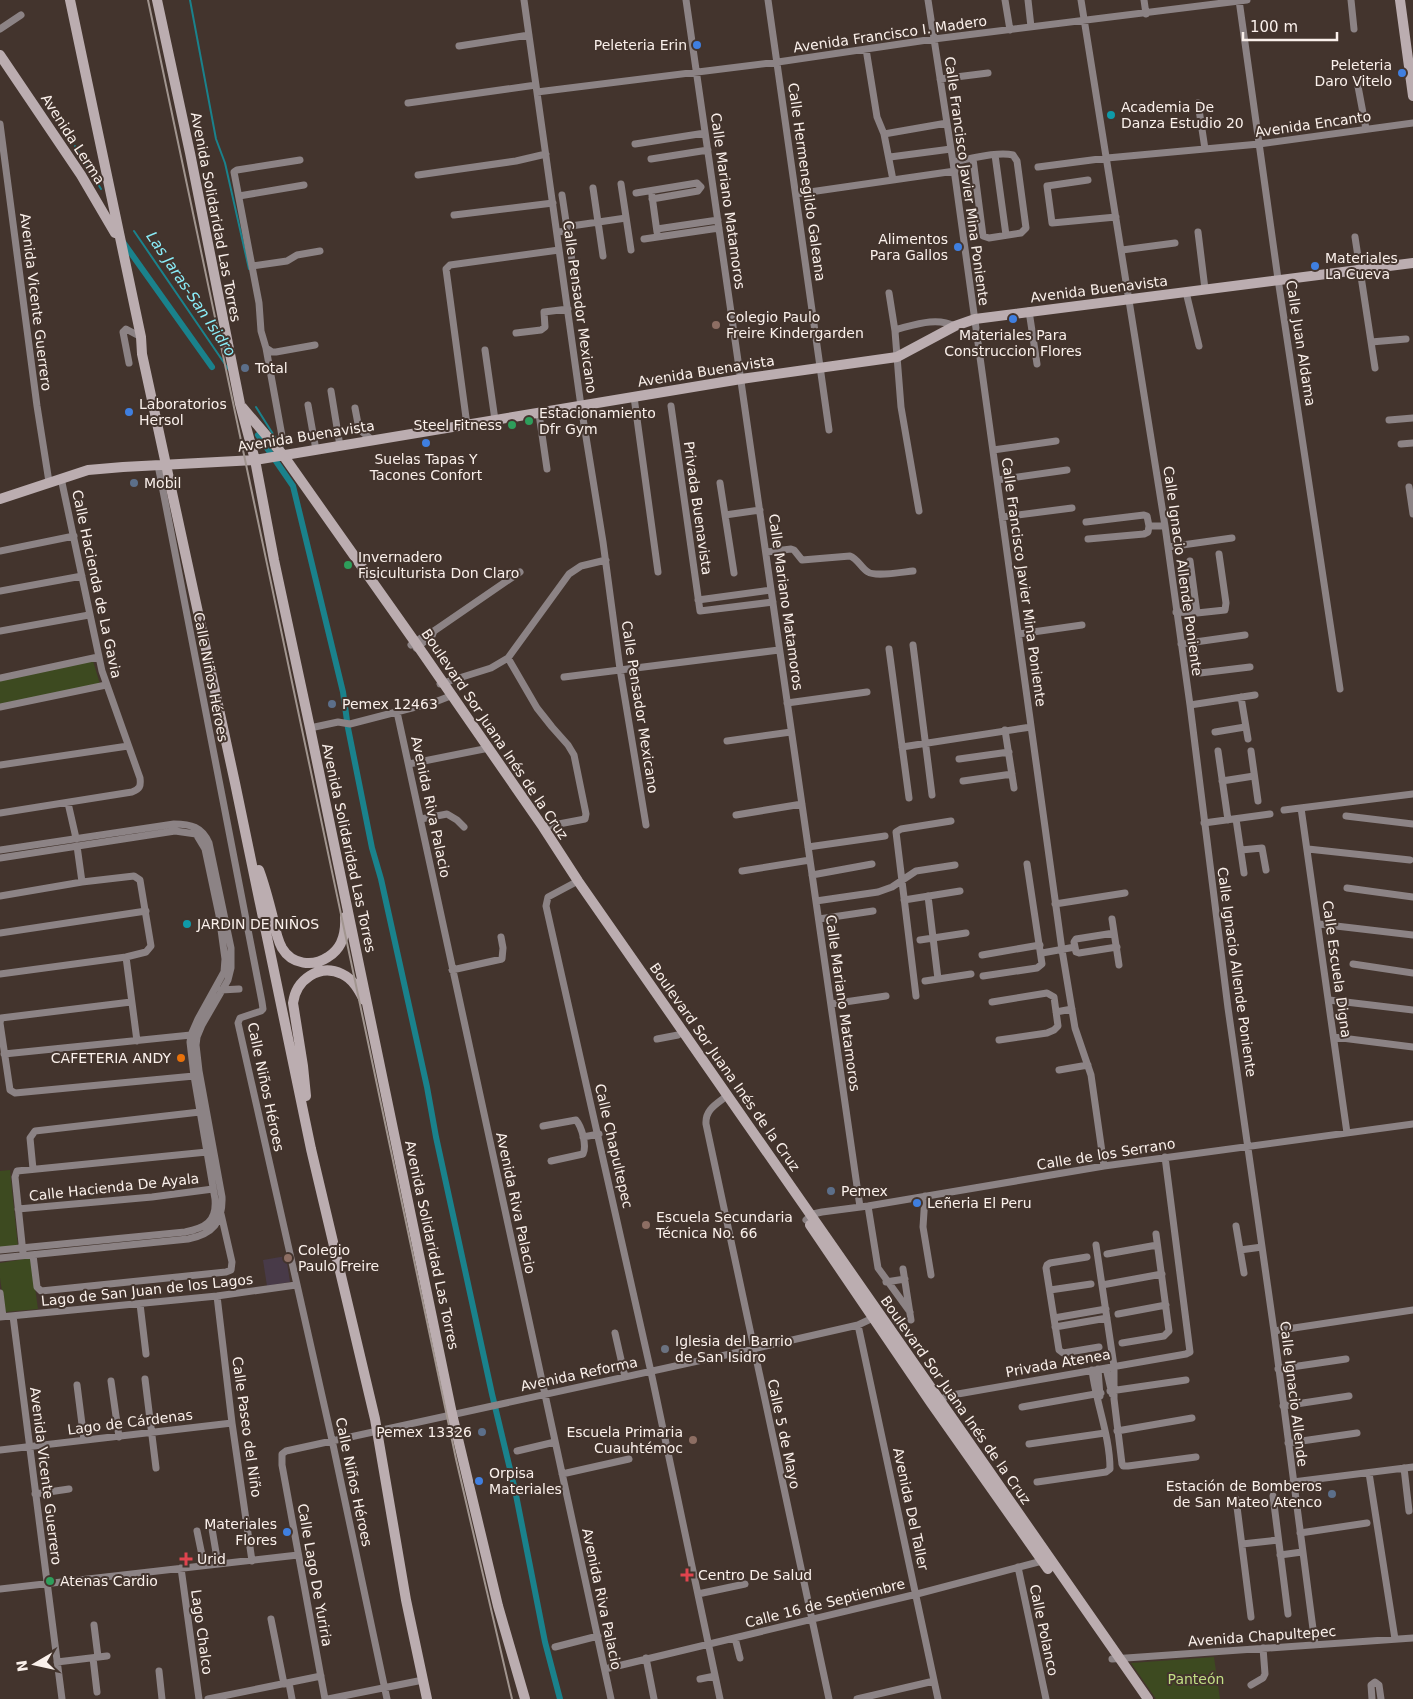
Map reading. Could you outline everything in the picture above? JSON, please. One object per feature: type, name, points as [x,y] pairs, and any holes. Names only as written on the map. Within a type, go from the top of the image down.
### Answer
[{"type":"main road","points":[[70,0],[140,337],[162,464],[249,846],[311,1149],[377,1432],[406,1600],[427,1699]]},
{"type":"main road","name":"Avenida Solidaridad Las Torres","points":[[158,0],[240,404],[255,460],[274,560],[452,1414],[498,1606],[525,1699]]},
{"type":"main road","points":[[1400,0],[1413,96]]},
{"type":"main road","name":"Avenida Lerma","points":[[0,55],[81,175],[119,241]]},
{"type":"main road","name":"Avenida Buenavista","points":[[0,499],[88,470],[162,464],[255,460],[741,379],[896,357],[955,326],[975,319],[1413,263]]},
{"type":"main road","name":"Boulevard Sor Juana Inés de la Cruz","points":[[240,404],[543,827],[575,882],[876,1316],[1116,1659],[1148,1699]]},
{"type":"main road","name":"Boulevard Sor Juana Inés de la Cruz","points":[[450,697],[678,1035],[725,1097]]},
{"type":"main road","points":[[249,846],[265,886],[278,940],[282,948],[295,959],[311,964],[321,961],[333,953],[340,945],[344,935],[344,912],[334,843]]},
{"type":"main road","points":[[311,1149],[303,1066],[293,1003],[296,990],[306,978],[314,974],[325,972],[340,973],[356,986],[369,1010]]},
{"type":"main road","name":"Boulevard Sor Juana Inés de la Cruz","points":[[1116,1659],[1140,1699]]},
{"type":"street","name":"Calle Pensador Mexicano","points":[[524,0],[581,406],[606,560],[620,669],[646,825]]},
{"type":"street","name":"Calle Mariano Matamoros","points":[[686,0],[831,1004],[864,1207],[880,1274],[910,1316],[905,1280]]},
{"type":"street","name":"Calle Hermenegildo Galeana","points":[[768,0],[829,430]]},
{"type":"street","name":"Calle Francisco Javier Mina Poniente","points":[[928,0],[954,162],[1062,950],[1079,1043],[1088,1065],[1104,1166]]},
{"type":"street","points":[[1005,0],[1010,30]]},
{"type":"street","points":[[1028,0],[1031,27]]},
{"type":"street","name":"Calle Ignacio Allende Poniente","points":[[1081,0],[1165,526],[1248,1147]]},
{"type":"street","points":[[1144,0],[1146,14]]},
{"type":"street","name":"Avenida Francisco I. Madero","points":[[408,103],[537,89],[596,85],[1031,27],[1146,14],[1197,3],[1242,0]]},
{"type":"street","name":"Calle Juan Aldama","points":[[1242,0],[1259,144],[1278,280],[1340,689]]},
{"type":"street","points":[[1351,0],[1354,29]]},
{"type":"street","points":[[0,29],[21,15]]},
{"type":"street","points":[[459,46],[529,35]]},
{"type":"street","points":[[866,49],[877,117],[890,157],[893,180]]},
{"type":"street","points":[[940,80],[988,72]]},
{"type":"street","points":[[1357,81],[1366,129]]},
{"type":"street","points":[[1198,103],[1205,149]]},
{"type":"street","points":[[884,134],[947,123]]},
{"type":"street","name":"Avenida Encanto","points":[[1038,167],[1107,158],[1259,144],[1413,123]]},
{"type":"street","name":"Avenida Vicente Guerrero","points":[[0,124],[37,406],[49,482]]},
{"type":"street","points":[[635,144],[705,133]]},
{"type":"street","points":[[890,157],[951,149]]},
{"type":"street","points":[[651,159],[708,150]]},
{"type":"street","points":[[418,175],[516,161],[546,154]]},
{"type":"street","points":[[954,162],[995,155],[1013,155],[1016,161],[1026,228],[1021,233],[989,238],[984,236],[973,159]]},
{"type":"street","points":[[995,155],[1006,235]]},
{"type":"street","points":[[277,455],[282,436],[266,348],[261,331],[259,303],[235,174],[236,170],[300,160]]},
{"type":"street","points":[[796,194],[955,171]]},
{"type":"street","points":[[1088,180],[1047,186],[1052,223],[1116,217]]},
{"type":"street","points":[[621,184],[631,250]]},
{"type":"street","points":[[636,192],[696,184],[701,187],[698,191],[652,199]]},
{"type":"street","points":[[239,196],[304,185]]},
{"type":"street","points":[[674,187],[675,195]]},
{"type":"street","points":[[593,188],[603,256]]},
{"type":"street","points":[[651,190],[658,237]]},
{"type":"street","points":[[562,195],[572,262]]},
{"type":"street","points":[[454,215],[553,203]]},
{"type":"street","points":[[556,224],[568,226],[626,218]]},
{"type":"street","points":[[656,229],[718,220]]},
{"type":"street","points":[[703,222],[705,231]]},
{"type":"street","points":[[681,225],[682,234]]},
{"type":"street","points":[[557,232],[568,226]]},
{"type":"street","points":[[644,239],[719,228]]},
{"type":"street","points":[[1198,232],[1205,289]]},
{"type":"street","points":[[1355,237],[1375,368]]},
{"type":"street","points":[[1122,250],[1175,243]]},
{"type":"street","points":[[467,424],[446,269],[450,265],[559,250]]},
{"type":"street","points":[[252,266],[287,261],[297,255],[320,251]]},
{"type":"street","points":[[1186,292],[1199,346]]},
{"type":"street","points":[[889,293],[895,331],[904,429],[919,511]]},
{"type":"street","points":[[516,333],[541,330],[545,327],[544,312],[568,309]]},
{"type":"street","points":[[1029,311],[1037,364]]},
{"type":"street","points":[[895,331],[937,321],[947,322],[955,326]]},
{"type":"street","points":[[129,363],[122,332],[126,329],[140,337]]},
{"type":"street","points":[[1371,342],[1406,339]]},
{"type":"street","points":[[266,348],[276,352],[315,345]]},
{"type":"street","points":[[485,350],[495,420]]},
{"type":"street","points":[[331,391],[340,446]]},
{"type":"street","points":[[634,397],[658,572]]},
{"type":"street","points":[[308,405],[316,450]]},
{"type":"street","name":"Privada Buenavista","points":[[672,406],[700,611],[733,607]]},
{"type":"street","points":[[355,408],[359,429],[372,440]]},
{"type":"street","points":[[539,414],[548,469]]},
{"type":"street","points":[[1389,420],[1413,418]]},
{"type":"street","points":[[993,450],[1056,441]]},
{"type":"street","points":[[1401,444],[1413,443]]},
{"type":"street","name":"Calle Niños Héroes","points":[[162,464],[263,1009],[240,1018],[238,1023],[332,1440],[387,1699]]},
{"type":"street","points":[[997,480],[1067,470]]},
{"type":"street","name":"Calle Hacienda de La Gavia","points":[[0,813],[138,790],[140,785],[140,778],[124,746],[98,657],[61,478]]},
{"type":"street","points":[[720,483],[734,573]]},
{"type":"street","points":[[1409,487],[1413,514]]},
{"type":"street","points":[[1002,518],[1072,508]]},
{"type":"street","points":[[725,515],[760,510]]},
{"type":"street","points":[[1086,522],[1144,515],[1147,516],[1149,526],[1148,532],[1144,534],[1088,539]]},
{"type":"street","points":[[1149,526],[1165,526]]},
{"type":"street","points":[[0,551],[74,536]]},
{"type":"street","points":[[1168,547],[1232,538]]},
{"type":"street","points":[[767,552],[791,549],[802,560],[850,556],[854,557],[866,571],[873,574],[913,571]]},
{"type":"street","points":[[1176,612],[1197,613],[1223,610],[1226,607],[1219,554]]},
{"type":"street","points":[[441,684],[491,668],[508,658],[569,574],[581,566],[606,560]]},
{"type":"street","points":[[1190,561],[1197,613]]},
{"type":"street","points":[[415,646],[432,636],[434,631],[520,572]]},
{"type":"street","points":[[0,591],[82,576]]},
{"type":"street","points":[[698,600],[771,590]]},
{"type":"street","points":[[732,596],[733,607],[773,602]]},
{"type":"street","points":[[0,631],[89,614]]},
{"type":"street","points":[[1019,634],[1082,625]]},
{"type":"street","points":[[1181,644],[1245,635]]},
{"type":"street","points":[[1194,642],[1197,669],[1200,673],[1250,667]]},
{"type":"street","points":[[913,645],[932,795]]},
{"type":"street","points":[[889,649],[909,798]]},
{"type":"street","points":[[564,678],[620,669],[780,650]]},
{"type":"street","points":[[0,678],[98,657]]},
{"type":"street","points":[[508,658],[537,708],[574,755],[585,819],[543,827]]},
{"type":"street","points":[[0,707],[106,685]]},
{"type":"street","points":[[787,702],[867,692]]},
{"type":"street","points":[[1190,705],[1256,695]]},
{"type":"street","points":[[310,728],[338,722],[346,723],[397,712],[450,697]]},
{"type":"street","points":[[1242,697],[1248,739]]},
{"type":"street","name":"Avenida Riva Palacio","points":[[397,712],[611,1699]]},
{"type":"street","points":[[902,747],[1031,727]]},
{"type":"street","points":[[1215,732],[1245,727]]},
{"type":"street","points":[[1005,730],[1014,788]]},
{"type":"street","points":[[727,741],[792,732]]},
{"type":"street","points":[[0,765],[124,746]]},
{"type":"street","points":[[409,764],[484,749]]},
{"type":"street","points":[[1218,751],[1222,782],[1241,850],[1244,873]]},
{"type":"street","points":[[1251,751],[1258,801]]},
{"type":"street","points":[[959,759],[1009,752]]},
{"type":"street","points":[[963,781],[1012,774]]},
{"type":"street","points":[[1222,782],[1254,776]]},
{"type":"street","points":[[1284,810],[1413,794]]},
{"type":"street","points":[[68,803],[82,882]]},
{"type":"street","points":[[736,815],[802,804]]},
{"type":"street","name":"Calle Escuela Digna","points":[[1302,808],[1347,1133]]},
{"type":"street","points":[[420,819],[447,814],[464,826]]},
{"type":"street","points":[[1204,823],[1270,814]]},
{"type":"street","points":[[1346,816],[1413,824]]},
{"type":"street","points":[[916,996],[896,832],[901,829],[951,821]]},
{"type":"street","points":[[0,858],[40,848],[104,838],[175,831],[198,832],[205,849],[224,949],[224,972],[220,990],[197,1037],[200,1112],[207,1152],[222,1197],[219,1220],[210,1231],[196,1237],[33,1255],[0,1250]]},
{"type":"street","points":[[808,847],[885,836]]},
{"type":"street","points":[[0,850],[40,848]]},
{"type":"street","points":[[1241,850],[1262,848],[1266,870]]},
{"type":"street","points":[[1308,849],[1410,860]]},
{"type":"street","points":[[742,871],[810,860]]},
{"type":"street","points":[[812,875],[872,864]]},
{"type":"street","points":[[983,976],[1040,967],[1042,964],[1042,953],[1027,864]]},
{"type":"street","points":[[816,901],[878,892],[892,887],[916,871],[955,865]]},
{"type":"street","points":[[0,896],[82,882],[130,876],[137,877],[140,880],[150,946],[146,952],[126,957],[0,974]]},
{"type":"street","name":"Calle Chapultepec","points":[[575,882],[548,897],[546,906],[599,1134],[720,1699]]},
{"type":"street","points":[[1346,888],[1413,897]]},
{"type":"street","points":[[904,900],[960,891]]},
{"type":"street","points":[[1056,904],[1125,893]]},
{"type":"street","points":[[928,896],[938,979]]},
{"type":"street","points":[[819,919],[873,911]]},
{"type":"street","points":[[0,933],[146,912]]},
{"type":"street","points":[[1112,919],[1119,965]]},
{"type":"street","points":[[1319,924],[1413,935]]},
{"type":"street","points":[[920,940],[966,932]]},
{"type":"street","points":[[1114,933],[1076,939],[1074,942],[1076,952],[1079,954],[1117,947]]},
{"type":"street","points":[[452,970],[502,960],[503,948],[501,937]]},
{"type":"street","points":[[982,955],[1040,945]]},
{"type":"street","points":[[1042,953],[1075,947]]},
{"type":"street","points":[[126,957],[137,1041]]},
{"type":"street","points":[[1353,964],[1413,973]]},
{"type":"street","points":[[925,981],[971,974]]},
{"type":"street","points":[[0,1258],[23,1252],[197,1230],[209,1222],[214,1214],[215,1204],[213,1189],[214,1172],[200,1094],[194,1076],[190,1048],[191,1035],[198,1019],[220,990],[240,989]]},
{"type":"street","points":[[992,1002],[1047,993],[1054,997],[1058,1026],[1054,1030],[1047,1033],[999,1040]]},
{"type":"street","points":[[831,1004],[886,996]]},
{"type":"street","points":[[1329,1000],[1413,1010]]},
{"type":"street","points":[[131,1002],[3,1017],[0,1023],[10,1090],[15,1093],[194,1076]]},
{"type":"street","points":[[1056,1012],[1072,1009]]},
{"type":"street","points":[[4,1054],[191,1035]]},
{"type":"street","points":[[657,1039],[678,1035]]},
{"type":"street","points":[[1334,1037],[1413,1047]]},
{"type":"street","points":[[1059,1070],[1088,1065]]},
{"type":"street","name":"Calle 5 de Mayo","points":[[725,1097],[710,1108],[706,1114],[706,1124],[829,1699]]},
{"type":"street","points":[[33,1168],[30,1138],[33,1132],[38,1130],[200,1112]]},
{"type":"street","points":[[544,1126],[576,1120],[579,1123],[585,1151],[583,1154],[551,1161]]},
{"type":"street","name":"Calle de los Serrano","points":[[809,1217],[822,1212],[864,1207],[1104,1166],[1413,1124]]},
{"type":"street","points":[[582,1137],[599,1134]]},
{"type":"street","name":"Calle Ignacio Allende","points":[[1248,1147],[1274,1331],[1314,1644]]},
{"type":"street","points":[[23,1252],[15,1177],[18,1170],[207,1152]]},
{"type":"street","name":"Privada Atenea","points":[[935,1401],[952,1395],[1190,1352],[1165,1157]]},
{"type":"street","name":"Calle Hacienda De Ayala","points":[[18,1209],[152,1197],[213,1189]]},
{"type":"street","points":[[925,1196],[923,1227],[931,1275]]},
{"type":"street","points":[[33,1255],[37,1287],[42,1291],[231,1270],[232,1262],[221,1213]]},
{"type":"street","points":[[1236,1226],[1244,1273]]},
{"type":"street","points":[[1122,1343],[1166,1335],[1169,1328],[1156,1234]]},
{"type":"street","points":[[1096,1244],[1106,1309],[1110,1367],[1123,1466],[1196,1457]]},
{"type":"street","points":[[1107,1254],[1157,1245]]},
{"type":"street","points":[[1240,1250],[1262,1247]]},
{"type":"street","points":[[1087,1257],[1047,1265],[1050,1290],[1059,1350],[1062,1353],[1099,1347]]},
{"type":"street","points":[[886,1282],[905,1280],[903,1269]]},
{"type":"street","points":[[1102,1285],[1162,1274]]},
{"type":"street","points":[[1050,1290],[1091,1284]]},
{"type":"street","name":"Lago de San Juan de los Lagos","points":[[2,1317],[217,1296],[296,1285]]},
{"type":"street","points":[[0,1294],[2,1317]]},
{"type":"street","name":"Calle Paseo del Niño","points":[[217,1296],[232,1423],[252,1561]]},
{"type":"street","points":[[140,1304],[146,1354]]},
{"type":"street","points":[[1118,1314],[1166,1305]]},
{"type":"street","points":[[1054,1318],[1106,1309]]},
{"type":"street","points":[[1274,1331],[1413,1310]]},
{"type":"street","name":"Avenida Vicente Guerrero","points":[[13,1316],[62,1699]]},
{"type":"street","name":"Avenida Reforma","points":[[282,1454],[290,1449],[377,1432],[858,1325],[876,1316]]},
{"type":"street","points":[[1055,1327],[1107,1318]]},
{"type":"street","name":"Avenida Del Taller","points":[[858,1325],[938,1699]]},
{"type":"street","points":[[615,1333],[625,1377]]},
{"type":"street","points":[[1278,1369],[1346,1359]]},
{"type":"street","points":[[1037,1482],[1108,1471],[1110,1466],[1098,1402],[1095,1370]]},
{"type":"street","points":[[145,1379],[156,1468]]},
{"type":"street","points":[[1113,1391],[1186,1380]]},
{"type":"street","points":[[111,1381],[118,1437]]},
{"type":"street","points":[[77,1385],[84,1440]]},
{"type":"street","points":[[1022,1407],[1098,1393]]},
{"type":"street","points":[[1283,1406],[1350,1396]]},
{"type":"street","points":[[1117,1431],[1192,1418]]},
{"type":"street","name":"Lago de Cárdenas","points":[[0,1450],[232,1423]]},
{"type":"street","points":[[1029,1444],[1105,1432]]},
{"type":"street","points":[[1288,1443],[1357,1433]]},
{"type":"street","points":[[517,1452],[555,1442]]},
{"type":"street","name":"Calle Lago De Yuriria","points":[[282,1454],[282,1465],[298,1555],[326,1699]]},
{"type":"street","points":[[562,1474],[629,1459]]},
{"type":"street","points":[[1293,1482],[1413,1467]]},
{"type":"street","points":[[1404,1468],[1409,1511]]},
{"type":"street","points":[[1369,1472],[1395,1639]]},
{"type":"street","points":[[35,1494],[69,1489]]},
{"type":"street","points":[[1273,1496],[1288,1614]]},
{"type":"street","points":[[1236,1499],[1251,1617]]},
{"type":"street","points":[[211,1523],[218,1564]]},
{"type":"street","points":[[1300,1533],[1367,1523]]},
{"type":"street","points":[[197,1531],[204,1565]]},
{"type":"street","points":[[1242,1544],[1278,1540]]},
{"type":"street","points":[[1280,1555],[1302,1552]]},
{"type":"street","points":[[0,1589],[298,1555]]},
{"type":"street","name":"Calle 16 de Septiembre","points":[[605,1669],[917,1594],[1046,1560]]},
{"type":"street","name":"Calle Polanco","points":[[1018,1566],[1046,1699]]},
{"type":"street","name":"Lago Chalco","points":[[181,1568],[199,1699]]},
{"type":"street","points":[[698,1594],[745,1584]]},
{"type":"street","points":[[271,1619],[286,1683],[292,1699]]},
{"type":"street","points":[[94,1625],[97,1692]]},
{"type":"street","points":[[555,1647],[598,1636]]},
{"type":"street","points":[[735,1638],[740,1658]]},
{"type":"street","name":"Avenida Chapultepec","points":[[1116,1659],[1413,1638]]},
{"type":"street","points":[[1251,1685],[1265,1674],[1264,1648]]},
{"type":"street","points":[[57,1662],[107,1656]]},
{"type":"street","points":[[646,1658],[654,1699]]},
{"type":"street","points":[[159,1671],[162,1699]]},
{"type":"street","points":[[208,1699],[321,1676]]},
{"type":"street","points":[[700,1679],[715,1676]]},
{"type":"street","points":[[326,1699],[423,1680]]},
{"type":"street","points":[[857,1699],[934,1681]]},
{"type":"street","points":[[1372,1699],[1370,1685],[1376,1682],[1379,1685],[1381,1699]]},
{"type":"shaded area","points":[[286,1256],[290,1282],[267,1286],[263,1260]]},
{"type":"green space","points":[[93,661],[100,684],[0,704],[0,681]]},
{"type":"green space","points":[[10,1170],[18,1247],[0,1249],[0,1171]]},
{"type":"green space","points":[[31,1258],[38,1309],[5,1312],[0,1278],[0,1263]]},
{"type":"green space","name":"Panteón","points":[[1214,1657],[1220,1699],[1156,1699],[1131,1663]]},
{"type":"waterway","points":[[190,0],[216,139],[225,163],[249,269]]},
{"type":"waterway","points":[[75,146],[101,189]]},
{"type":"waterway","name":"Las Jaras-San Isidro","points":[[134,231],[229,370]]},
{"type":"waterway","points":[[123,242],[212,367]]},
{"type":"waterway","points":[[256,407],[278,442]]},
{"type":"waterway","points":[[258,435],[293,486],[343,692],[348,728],[372,848],[381,879],[492,1394],[515,1490],[545,1642],[560,1699]]},
{"type":"railway","points":[[148,0],[456,1459],[512,1699]]},
{"type":"place","name":"Peleteria Erin","points":[[697,45]]},
{"type":"place","name":"Peleteria Daro Vitelo","points":[[1402,73]]},
{"type":"place","name":"Academia De Danza Estudio 20","points":[[1111,115]]},
{"type":"place","name":"Alimentos Para Gallos","points":[[958,247]]},
{"type":"place","name":"Materiales La Cueva","points":[[1315,266]]},
{"type":"place","name":"Materiales Para Construccion Flores","points":[[1013,319]]},
{"type":"place","name":"Colegio Paulo Freire Kindergarden","points":[[716,325]]},
{"type":"place","name":"Total","points":[[245,368]]},
{"type":"place","name":"Laboratorios Hersol","points":[[129,412]]},
{"type":"place","name":"Estacionamiento Dfr Gym","points":[[529,421]]},
{"type":"place","name":"Steel Fitness","points":[[512,425]]},
{"type":"place","name":"Suelas Tapas Y Tacones Confort","points":[[426,443]]},
{"type":"place","name":"Mobil","points":[[134,483]]},
{"type":"place","name":"Invernadero Fisiculturista Don Claro","points":[[348,565]]},
{"type":"place","name":"Pemex 12463","points":[[332,704]]},
{"type":"place","name":"JARDIN DE NIÑOS","points":[[187,924]]},
{"type":"place","name":"CAFETERIA ANDY","points":[[181,1058]]},
{"type":"place","name":"Pemex","points":[[831,1191]]},
{"type":"place","name":"Leñeria El Peru","points":[[917,1203]]},
{"type":"place","name":"Escuela Secundaria Técnica No. 66","points":[[646,1225]]},
{"type":"place","name":"Colegio Paulo Freire","points":[[288,1258]]},
{"type":"place","name":"Iglesia del Barrio de San Isidro","points":[[665,1349]]},
{"type":"place","name":"Pemex 13326","points":[[482,1432]]},
{"type":"place","name":"Escuela Primaria Cuauhtémoc","points":[[693,1440]]},
{"type":"place","name":"Orpisa Materiales","points":[[479,1481]]},
{"type":"place","name":"Estación de Bomberos de San Mateo Atenco","points":[[1332,1494]]},
{"type":"place","name":"Materiales Flores","points":[[287,1532]]},
{"type":"place","name":"Urid","points":[[186,1559]]},
{"type":"place","name":"Centro De Salud","points":[[687,1575]]},
{"type":"place","name":"Atenas Cardio","points":[[50,1581]]}]
